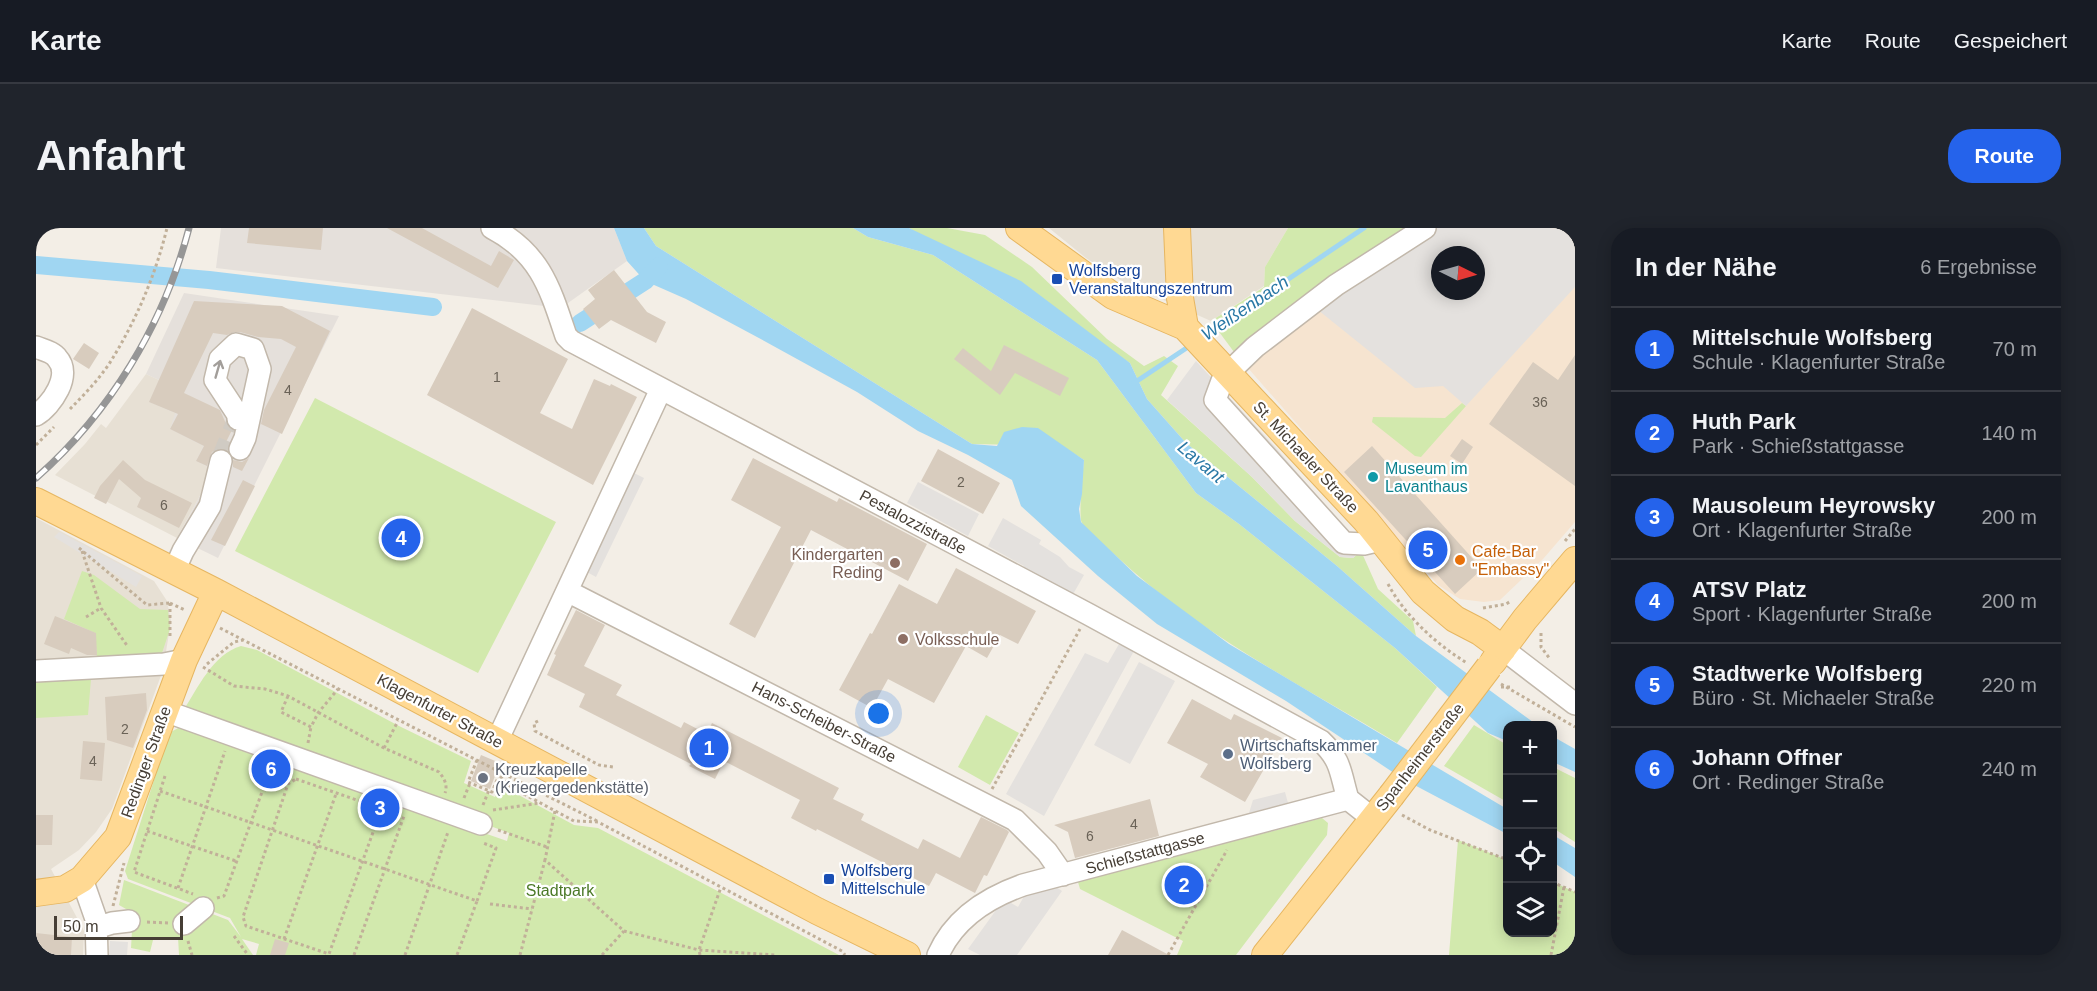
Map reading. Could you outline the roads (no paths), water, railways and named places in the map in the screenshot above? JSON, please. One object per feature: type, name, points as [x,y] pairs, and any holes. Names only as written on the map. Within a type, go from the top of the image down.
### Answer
[{"type":"main road","points":[[1019,228],[1113,296],[1185,327]]},
{"type":"main road","points":[[1177,228],[1180,298],[1185,327]]},
{"type":"main road","name":"St. Michaeler Straße","points":[[1185,327],[1366,521],[1423,592],[1455,619],[1480,632],[1496,658]]},
{"type":"main road","name":"Klagenfurter Straße","points":[[36,501],[178,561],[216,592],[900,953]]},
{"type":"main road","name":"Spanheimerstraße","points":[[1265,955],[1372,818],[1395,804],[1525,619],[1568,552]]},
{"type":"main road","name":"Redinger Straße","points":[[36,893],[65,889],[81,879],[118,837],[165,711],[194,664],[203,619],[216,592]]},
{"type":"street","name":"Pestalozzistraße","points":[[492,228],[509,237],[533,260],[545,280],[566,336],[571,341],[1088,614],[1321,741],[1332,751],[1340,765],[1348,799]]},
{"type":"street","points":[[1219,364],[1255,347],[1336,285],[1425,228]]},
{"type":"street","points":[[178,561],[210,506],[214,488],[245,438],[260,369],[253,349],[236,344],[220,359],[215,380],[238,415],[238,419]]},
{"type":"street","points":[[36,347],[56,356],[61,363],[61,379],[55,397],[36,416]]},
{"type":"street","points":[[497,741],[661,389]]},
{"type":"street","name":"Hans-Scheiber-Straße","points":[[567,591],[1015,820],[1047,852],[1063,875]]},
{"type":"street","points":[[1496,658],[1575,704]]},
{"type":"street","points":[[36,671],[194,664]]},
{"type":"street","points":[[165,711],[483,821]]},
{"type":"street","points":[[1348,799],[1372,818]]},
{"type":"street","name":"Schießstattgasse","points":[[938,955],[943,943],[962,920],[982,904],[1007,891],[1348,799]]},
{"type":"street","points":[[81,879],[96,920],[97,955]]},
{"type":"street","points":[[184,924],[204,901]]},
{"type":"street","points":[[96,928],[129,921]]},
{"type":"water","points":[[614,228],[644,228],[656,246],[972,444],[997,446],[1004,432],[1022,427],[1038,428],[1084,460],[1079,509],[1081,522],[1137,576],[1229,644],[1503,807],[1503,832],[1403,779],[1286,701],[1157,624],[1098,576],[1021,506],[1012,480],[968,455],[918,431],[857,392],[757,337],[686,299],[645,281],[627,261]]},
{"type":"water","name":"Lavant","points":[[853,228],[909,228],[1021,281],[1130,363],[1147,399],[1186,443],[1337,566],[1416,636],[1532,721],[1503,721],[1503,739],[1488,733],[1395,648],[1239,524],[1196,493],[1097,360],[933,255],[868,237]]},
{"type":"water","points":[[1557,739],[1575,749],[1575,772],[1557,764]]},
{"type":"water","points":[[1557,837],[1575,848],[1575,877],[1557,865]]},
{"type":"waterway","name":"Weißenbach","points":[[1204,336],[1364,228]]},
{"type":"waterway","points":[[36,265],[209,280],[433,307]]},
{"type":"waterway","points":[[580,323],[645,281],[659,266]]},
{"type":"waterway","name":"Weißenbach","points":[[1134,383],[1191,345]]},
{"type":"tunnel","points":[[221,461],[238,419]]},
{"type":"railway","points":[[36,478],[88,425],[131,365],[165,298],[189,228]]},
{"type":"place","name":"Wolfsberg Veranstaltungszentrum","points":[[1057,279]]},
{"type":"place","name":"Museum im Lavanthaus","points":[[1373,477]]},
{"type":"place","name":"ATSV Platz","points":[[401,538]]},
{"type":"place","name":"Stadtwerke Wolfsberg","points":[[1428,550]]},
{"type":"place","name":"Cafe-Bar \"Embassy\"","points":[[1460,560]]},
{"type":"place","name":"Kindergarten Reding","points":[[895,563]]},
{"type":"place","name":"Volksschule","points":[[903,639]]},
{"type":"place","name":"Mittelschule Wolfsberg","points":[[709,748]]},
{"type":"place","name":"Wirtschaftskammer Wolfsberg","points":[[1228,754]]},
{"type":"place","name":"Johann Offner","points":[[271,769]]},
{"type":"place","name":"Kreuzkapelle (Kriegergedenkstätte)","points":[[483,778]]},
{"type":"place","name":"Mausoleum Heyrowsky","points":[[380,808]]},
{"type":"place","name":"Wolfsberg Mittelschule","points":[[829,879]]},
{"type":"place","name":"Huth Park","points":[[1184,885]]},
{"type":"park label","name":"Stadtpark","points":[[560,890]]}]
